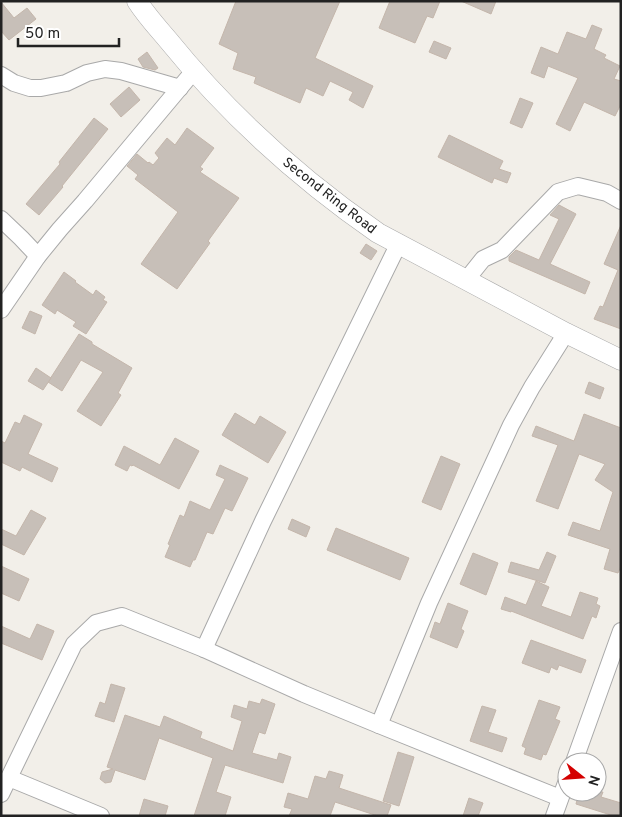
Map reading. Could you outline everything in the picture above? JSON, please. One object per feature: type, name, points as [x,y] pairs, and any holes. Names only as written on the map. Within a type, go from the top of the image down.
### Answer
[{"type":"street","name":"Second Ring Road","points":[[137,1],[194,72],[246,126],[358,219],[378,233],[566,333],[621,360]]},
{"type":"street","points":[[1,76],[30,88],[41,88],[66,83],[87,72],[105,69],[121,71],[180,88]]},
{"type":"street","points":[[1,310],[38,256],[194,72]]},
{"type":"street","points":[[468,280],[484,259],[502,250],[558,192],[578,186],[607,193],[621,201]]},
{"type":"street","points":[[1,220],[38,256]]},
{"type":"street","points":[[204,649],[263,521],[398,243]]},
{"type":"street","points":[[378,725],[429,603],[508,433],[532,387],[566,333]]},
{"type":"street","points":[[1,794],[74,644],[96,623],[122,616],[204,649],[378,725],[557,797]]},
{"type":"street","points":[[578,752],[621,630]]},
{"type":"street","points":[[9,778],[101,816]]},
{"type":"street","points":[[554,816],[559,802]]},
{"type":"building","points":[[236,1],[340,1],[315,58],[373,86],[363,108],[349,100],[353,92],[330,81],[323,96],[306,88],[300,103],[254,83],[256,77],[233,69],[238,53],[219,44]]},
{"type":"building","points":[[390,1],[440,1],[433,18],[427,16],[415,43],[379,28]]},
{"type":"building","points":[[461,1],[496,1],[491,14]]},
{"type":"building","points":[[1,2],[14,18],[27,8],[36,19],[9,40],[1,31]]},
{"type":"building","points":[[592,25],[602,29],[594,49],[606,55],[604,58],[620,66],[614,79],[621,81],[621,104],[615,116],[584,102],[570,131],[556,124],[578,78],[548,66],[544,78],[531,73],[541,47],[558,54],[567,32],[586,39]]},
{"type":"building","points":[[434,41],[451,48],[446,59],[429,52]]},
{"type":"building","points":[[147,52],[158,68],[155,70],[143,67],[138,59]]},
{"type":"building","points":[[129,87],[140,100],[121,117],[110,104]]},
{"type":"building","points":[[520,98],[533,103],[522,128],[510,123]]},
{"type":"building","points":[[94,118],[108,129],[39,215],[26,204],[60,164],[59,162]]},
{"type":"building","points":[[187,128],[214,148],[200,167],[203,169],[200,172],[239,198],[177,289],[141,264],[178,212],[135,179],[138,175],[127,166],[137,154],[153,165],[159,158],[155,153],[167,138],[175,145]]},
{"type":"building","points":[[449,135],[503,161],[499,169],[511,173],[507,183],[494,178],[492,183],[438,157]]},
{"type":"building","points":[[559,205],[576,214],[550,264],[590,282],[585,294],[509,261],[509,257],[516,250],[539,260],[559,219],[550,215]]},
{"type":"building","points":[[621,225],[621,329],[594,319],[600,306],[603,307],[618,270],[604,264]]},
{"type":"building","points":[[366,244],[377,251],[371,260],[360,253]]},
{"type":"building","points":[[64,272],[93,295],[96,290],[105,297],[103,300],[107,302],[86,334],[73,326],[76,322],[57,310],[55,314],[42,305]]},
{"type":"building","points":[[30,311],[42,316],[35,334],[22,328]]},
{"type":"building","points":[[79,334],[132,368],[118,393],[121,395],[101,426],[77,411],[103,372],[81,360],[62,391],[48,382]]},
{"type":"building","points":[[36,368],[51,378],[43,390],[28,381]]},
{"type":"building","points":[[589,382],[604,388],[600,399],[585,393]]},
{"type":"building","points":[[235,413],[255,425],[260,416],[286,432],[268,463],[222,435]]},
{"type":"building","points":[[584,414],[621,428],[621,566],[618,573],[604,569],[610,549],[568,535],[573,522],[600,531],[613,492],[595,480],[605,464],[579,454],[558,509],[536,501],[558,445],[532,436],[536,426],[574,441]]},
{"type":"building","points":[[24,415],[42,424],[28,454],[58,468],[52,482],[22,467],[20,471],[1,462],[1,441],[5,443],[15,422],[20,424]]},
{"type":"building","points":[[175,438],[199,451],[179,489],[133,465],[130,465],[127,471],[115,465],[124,446],[160,465]]},
{"type":"building","points":[[441,456],[460,464],[441,510],[422,502]]},
{"type":"building","points":[[220,465],[248,478],[232,511],[225,508],[213,534],[207,532],[190,567],[165,557],[170,545],[168,544],[180,515],[184,517],[190,501],[210,510],[225,479],[216,475]]},
{"type":"building","points":[[31,510],[46,518],[24,555],[1,544],[1,529],[16,536]]},
{"type":"building","points":[[292,519],[310,527],[306,537],[288,529]]},
{"type":"building","points":[[336,528],[409,558],[400,580],[327,550]]},
{"type":"building","points":[[547,552],[556,556],[545,583],[508,572],[511,562],[539,570]]},
{"type":"building","points":[[473,553],[498,563],[486,595],[460,584]]},
{"type":"building","points":[[1,566],[29,579],[19,601],[1,593]]},
{"type":"building","points":[[536,581],[549,587],[541,606],[571,617],[580,592],[598,598],[596,604],[600,606],[596,618],[592,616],[583,639],[511,611],[501,609],[505,597],[526,605]]},
{"type":"building","points":[[448,603],[468,611],[461,629],[464,631],[457,648],[430,637],[435,622],[440,624]]},
{"type":"building","points":[[37,624],[54,631],[42,660],[1,643],[1,626],[30,639]]},
{"type":"building","points":[[531,640],[586,660],[581,673],[559,665],[557,670],[551,667],[549,673],[522,663]]},
{"type":"building","points":[[111,684],[125,688],[114,722],[95,716],[100,702],[105,704]]},
{"type":"building","points":[[262,699],[275,704],[265,734],[259,732],[252,753],[277,760],[279,753],[291,757],[283,783],[225,765],[216,792],[231,797],[225,816],[194,816],[213,758],[159,738],[145,780],[115,770],[111,782],[105,783],[100,779],[102,772],[113,769],[107,767],[125,715],[160,727],[164,716],[202,732],[200,738],[233,751],[242,721],[231,717],[234,705],[247,709],[249,701],[260,704]]},
{"type":"building","points":[[539,700],[560,707],[555,719],[560,721],[546,755],[543,754],[541,760],[524,754],[526,748],[522,746]]},
{"type":"building","points":[[482,706],[496,710],[488,732],[507,738],[502,752],[470,741]]},
{"type":"building","points":[[398,752],[414,757],[399,806],[383,801]]},
{"type":"building","points":[[329,771],[343,775],[339,788],[391,805],[387,816],[378,816],[335,802],[330,816],[289,816],[292,809],[284,807],[288,793],[308,799],[315,776],[326,779]]},
{"type":"building","points":[[469,798],[483,803],[478,816],[463,816]]},
{"type":"building","points":[[144,799],[168,806],[165,816],[139,816]]},
{"type":"building","points":[[607,799],[621,803],[621,816],[614,816],[576,804],[576,802],[607,802]]}]
